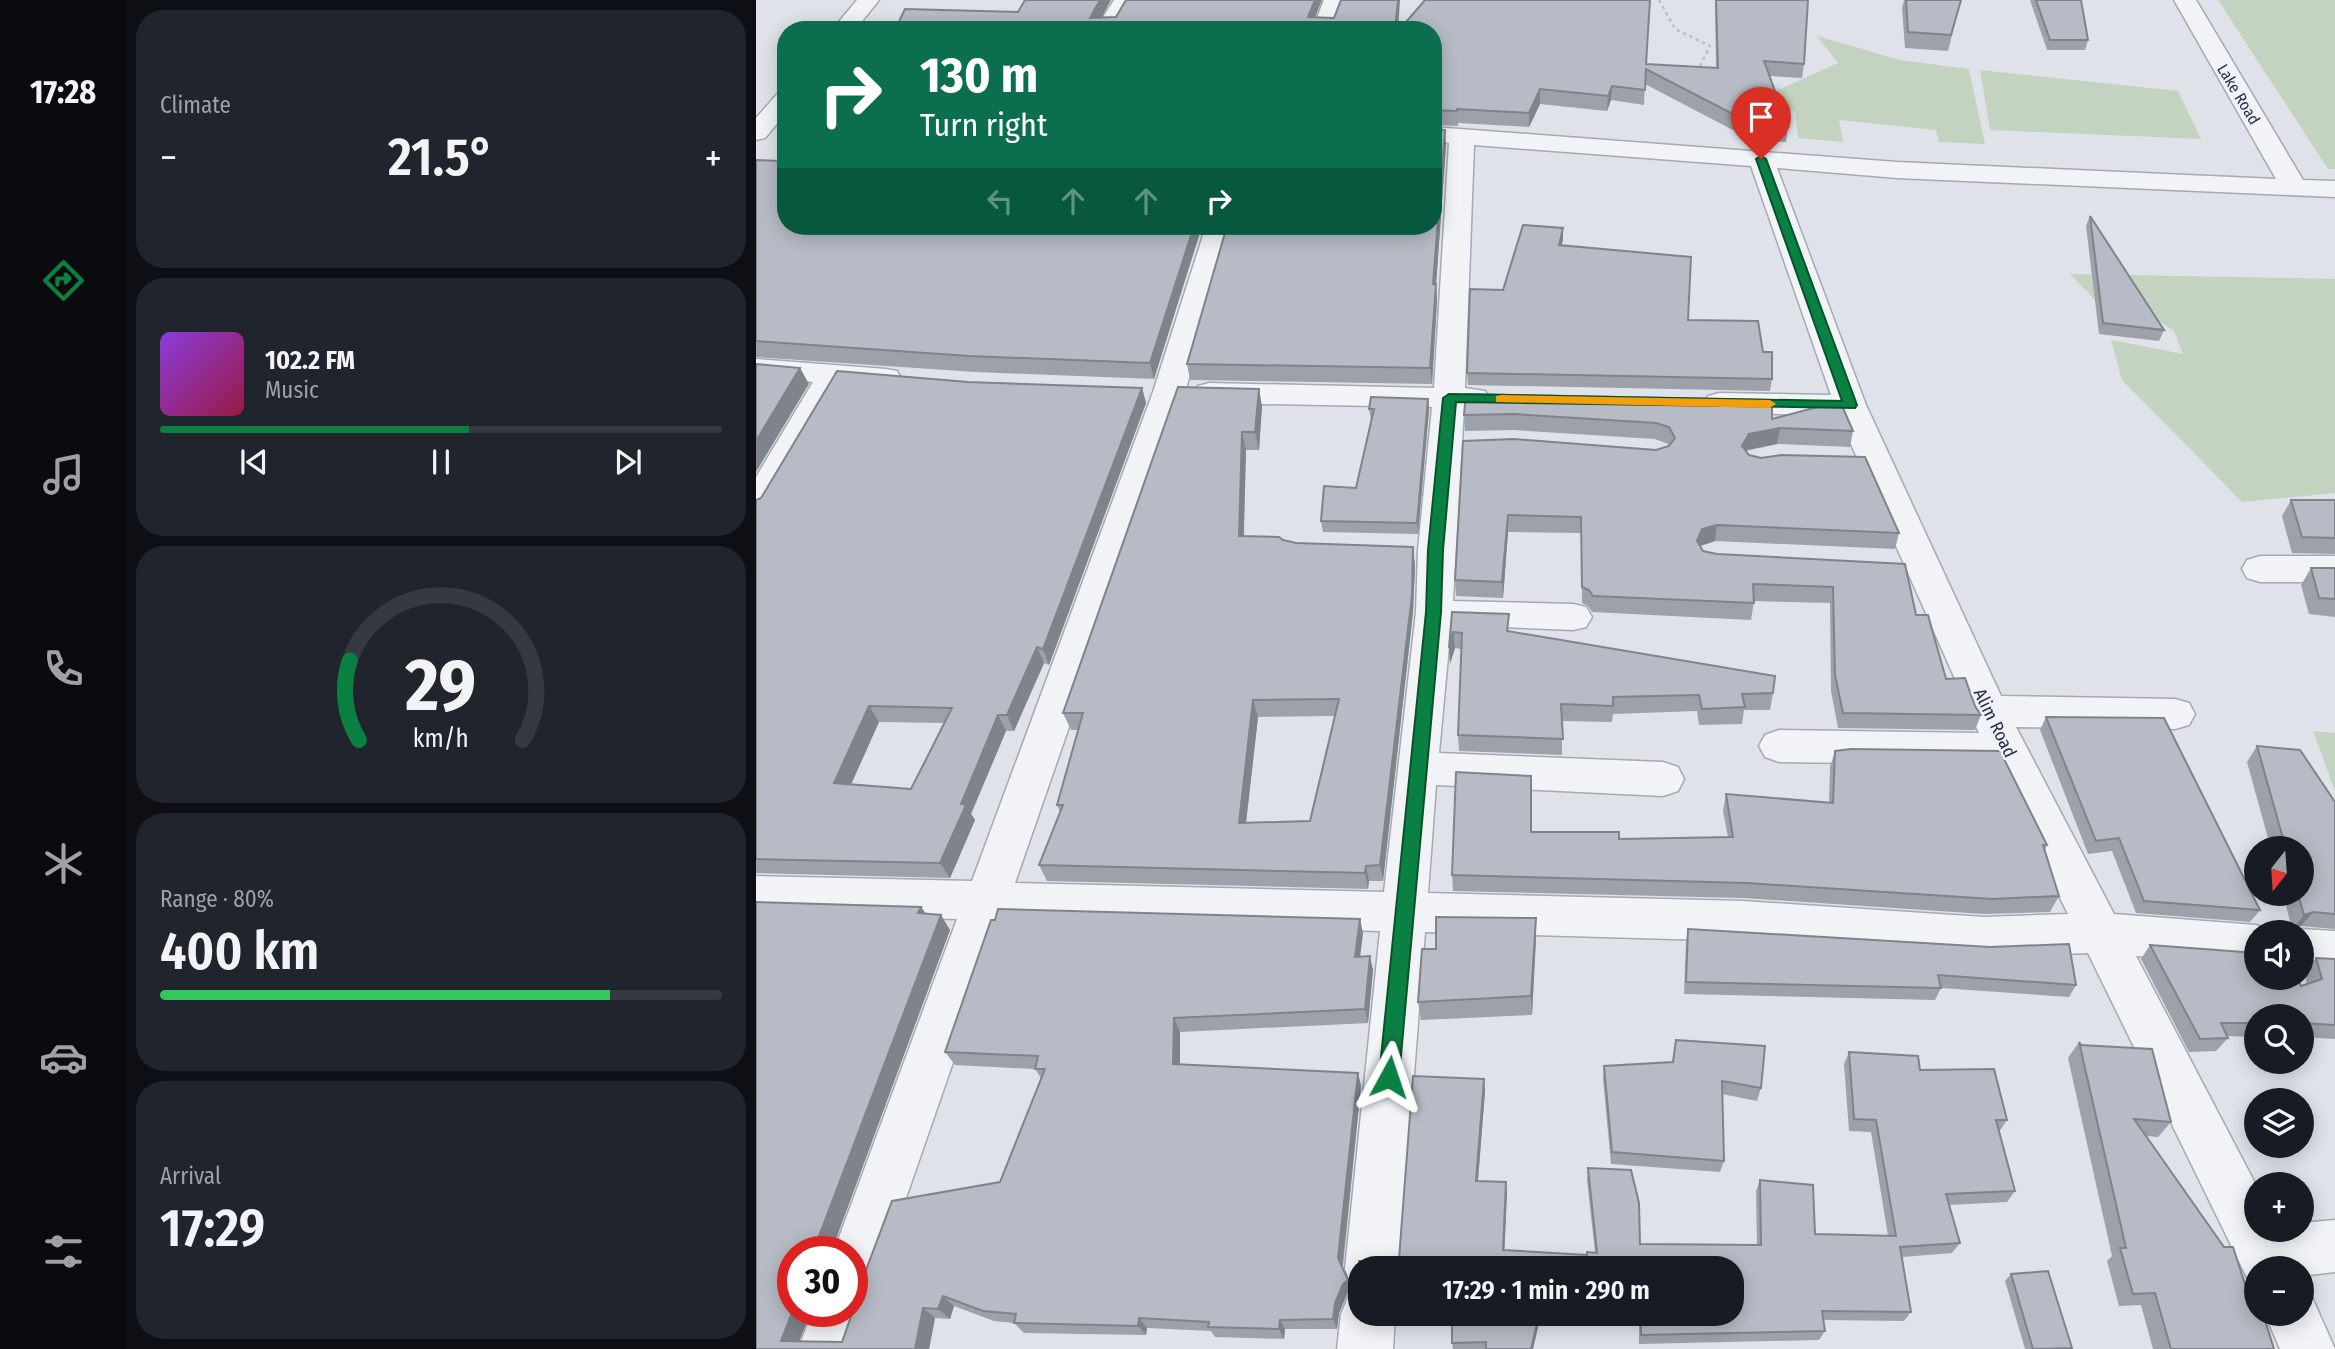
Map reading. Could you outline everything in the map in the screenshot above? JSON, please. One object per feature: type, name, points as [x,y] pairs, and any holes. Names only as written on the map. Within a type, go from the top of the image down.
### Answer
[{"type":"street","points":[[850,21],[868,0]]},
{"type":"street","points":[[1112,21],[1125,0]]},
{"type":"street","points":[[1326,21],[1335,0]]},
{"type":"street","name":"Lake Road","points":[[2185,0],[2294,187]]},
{"type":"street","points":[[756,133],[777,108]]},
{"type":"street","points":[[1373,1256],[1417,768],[1434,612],[1422,550],[1458,444],[1449,398],[1447,135],[1896,170],[2335,189]]},
{"type":"street","name":"Alim Road","points":[[1761,159],[1850,405],[1858,460],[1922,566],[1988,711],[2264,1256]]},
{"type":"street","points":[[866,1236],[987,901],[1156,391],[1216,235]]},
{"type":"street","points":[[756,368],[911,380]]},
{"type":"street","points":[[756,505],[834,374]]},
{"type":"street","points":[[1156,391],[1505,399]]},
{"type":"street","points":[[1684,402],[1850,405]]},
{"type":"street","points":[[1881,564],[1922,566]]},
{"type":"street","points":[[2260,569],[2335,569]]},
{"type":"street","points":[[1434,612],[1573,617]]},
{"type":"street","points":[[1988,711],[2175,714]]},
{"type":"street","points":[[1779,746],[2007,749]]},
{"type":"street","points":[[1417,768],[1663,779]]},
{"type":"street","points":[[756,895],[1743,921],[1984,937],[2102,933],[2244,944]]},
{"type":"street","points":[[2314,950],[2335,951]]},
{"type":"street","points":[[2290,1256],[2335,1246]]},
{"type":"street","points":[[1365,1349],[1367,1326]]},
{"type":"street","points":[[2297,1326],[2308,1349]]},
{"type":"street","points":[[826,1349],[834,1327]]},
{"type":"path","points":[[1659,0],[1675,29],[1710,47],[1697,72]]},
{"type":"green space","points":[[2218,0],[2335,0],[2335,169],[2328,169]]},
{"type":"green space","points":[[1817,36],[1900,60],[1969,69],[1985,144],[1939,142],[1936,130],[1839,120],[1843,142],[1798,138],[1795,111],[1722,106],[1714,77],[1776,91],[1838,63]]},
{"type":"green space","points":[[1980,70],[2178,91],[2201,139],[1990,130]]},
{"type":"green space","points":[[2070,274],[2335,279],[2335,493],[2242,502],[2122,380],[2111,340],[2183,354],[2174,331],[2152,316],[2104,309]]},
{"type":"green space","points":[[2313,731],[2335,733],[2335,791]]},
{"type":"building","points":[[1025,0],[1100,0],[1090,18],[1116,17],[1126,0],[1315,0],[1308,17],[1334,18],[1341,0],[1398,0],[1396,21],[899,21],[905,9],[1018,12]]},
{"type":"building","points":[[1425,0],[1650,0],[1646,64],[1718,68],[1716,0],[1808,0],[1804,64],[1764,61],[1788,127],[1754,125],[1646,69],[1645,90],[1612,86],[1608,96],[1540,89],[1529,113],[1442,110],[1442,21],[1407,21]]},
{"type":"building","points":[[1906,0],[1961,0],[1951,35],[1908,32]]},
{"type":"building","points":[[2036,0],[2081,0],[2088,40],[2050,40]]},
{"type":"building","points":[[1442,130],[1445,130],[1442,168]]},
{"type":"building","points":[[756,160],[777,161],[777,235],[1191,235],[1150,363],[969,356],[756,341]]},
{"type":"building","points":[[2090,216],[2164,330],[2103,323]]},
{"type":"building","points":[[1523,225],[1563,228],[1559,245],[1691,257],[1688,320],[1758,321],[1763,352],[1772,352],[1772,379],[1467,373],[1470,289],[1503,290]]},
{"type":"building","points":[[1224,235],[1437,235],[1430,368],[1187,364]]},
{"type":"building","points":[[756,364],[800,368],[756,441]]},
{"type":"building","points":[[837,371],[968,382],[1142,388],[1043,649],[1037,647],[1007,715],[998,715],[961,804],[966,805],[940,863],[756,859],[756,500],[761,498]],"holes":[[[869,706],[952,708],[911,789],[834,783]]]},
{"type":"building","points":[[1178,387],[1259,389],[1255,432],[1242,432],[1239,536],[1279,537],[1296,543],[1413,547],[1412,595],[1380,865],[1366,866],[1365,873],[1039,865],[1063,805],[1057,805],[1083,713],[1063,713]],"holes":[[[1339,699],[1310,821],[1239,823],[1253,700]]]},
{"type":"building","points":[[1466,394],[1772,400],[1772,419],[1840,401],[1853,431],[1780,428],[1749,434],[1742,446],[1749,455],[1761,458],[1781,455],[1865,457],[1899,533],[1717,525],[1702,529],[1697,541],[1703,551],[1717,554],[1905,564],[1916,615],[1928,615],[1946,679],[1965,678],[1981,715],[1843,713],[1835,675],[1833,587],[1753,584],[1754,603],[1593,596],[1589,590],[1582,587],[1581,517],[1508,515],[1502,582],[1455,580],[1463,441],[1514,439],[1656,450],[1669,446],[1675,438],[1669,427],[1656,423],[1514,414],[1464,415]]},
{"type":"building","points":[[1371,397],[1428,399],[1417,523],[1321,521],[1324,486],[1356,488],[1374,409],[1369,409]]},
{"type":"building","points":[[2291,500],[2335,500],[2335,538],[2302,537]]},
{"type":"building","points":[[2311,568],[2335,568],[2335,599],[2319,598]]},
{"type":"building","points":[[1452,612],[1509,614],[1507,631],[1775,676],[1773,693],[1742,694],[1745,707],[1702,709],[1699,695],[1613,697],[1613,706],[1561,704],[1563,739],[1458,735],[1462,633],[1453,632],[1449,648]]},
{"type":"building","points":[[2046,717],[2164,718],[2244,878],[2244,906],[2258,906],[2260,910],[2144,901],[2119,838],[2096,841]]},
{"type":"building","points":[[2257,746],[2300,750],[2335,802],[2335,914],[2313,912],[2304,915],[2301,906],[2314,906],[2314,836],[2282,836]]},
{"type":"building","points":[[1835,751],[2000,751],[2047,845],[2043,845],[2059,896],[1992,899],[1747,883],[1452,875],[1456,772],[1531,776],[1531,832],[1619,832],[1619,839],[1733,837],[1726,794],[1833,803]]},
{"type":"building","points":[[756,902],[921,907],[918,913],[941,915],[819,1236],[777,1236],[777,1327],[786,1327],[781,1341],[842,1342],[847,1327],[868,1327],[868,1265],[892,1201],[1000,1182],[1045,1069],[1035,1069],[1038,1056],[945,1052],[991,920],[995,920],[998,909],[1360,919],[1355,957],[1370,956],[1365,1009],[1174,1018],[1173,1064],[1358,1073],[1338,1258],[1348,1280],[1343,1284],[1335,1303],[1333,1319],[1280,1320],[1279,1329],[1208,1327],[1209,1322],[1139,1318],[1138,1326],[1014,1323],[1016,1314],[983,1311],[943,1296],[938,1309],[923,1308],[915,1349],[756,1349]]},
{"type":"building","points":[[1436,917],[1536,918],[1531,996],[1418,1002],[1422,949],[1436,949]]},
{"type":"building","points":[[1688,929],[1990,947],[2069,944],[2076,985],[1938,975],[1941,988],[1686,982]]},
{"type":"building","points":[[2150,945],[2244,952],[2244,990],[2314,990],[2314,982],[2322,979],[2316,958],[2335,959],[2335,1025],[2314,1024],[2314,1004],[2244,1004],[2244,1023],[2221,1023],[2228,1038],[2200,1039]]},
{"type":"building","points":[[1676,1040],[1765,1046],[1761,1088],[1722,1081],[1724,1161],[1612,1152],[1604,1066],[1673,1062]]},
{"type":"building","points":[[2079,1042],[2081,1045],[2152,1049],[2171,1122],[2134,1119],[2224,1247],[2233,1247],[2244,1281],[2244,1326],[2267,1326],[2274,1349],[2171,1349],[2155,1293],[2133,1294],[2120,1248],[2126,1248]]},
{"type":"building","points":[[1849,1052],[1918,1056],[1920,1070],[1994,1069],[2007,1120],[1996,1120],[2015,1191],[1946,1194],[1960,1243],[1900,1247],[1911,1312],[1822,1311],[1825,1331],[1641,1335],[1641,1326],[1744,1326],[1744,1256],[1399,1256],[1413,1076],[1484,1079],[1476,1181],[1506,1182],[1503,1250],[1587,1255],[1587,1252],[1597,1253],[1588,1168],[1631,1170],[1639,1203],[1640,1244],[1761,1245],[1760,1180],[1813,1185],[1815,1234],[1896,1236],[1876,1120],[1854,1119]]},
{"type":"building","points":[[2048,1271],[2072,1348],[2033,1349],[2011,1274]]},
{"type":"building","points":[[1452,1326],[1536,1326],[1531,1349],[1486,1349],[1486,1342],[1452,1343]]},
{"type":"slow traffic","points":[[1501,399],[1770,404]]},
{"type":"route","points":[[1389,1077],[1434,612],[1436,550],[1449,398],[1850,405],[1761,159]]}]
